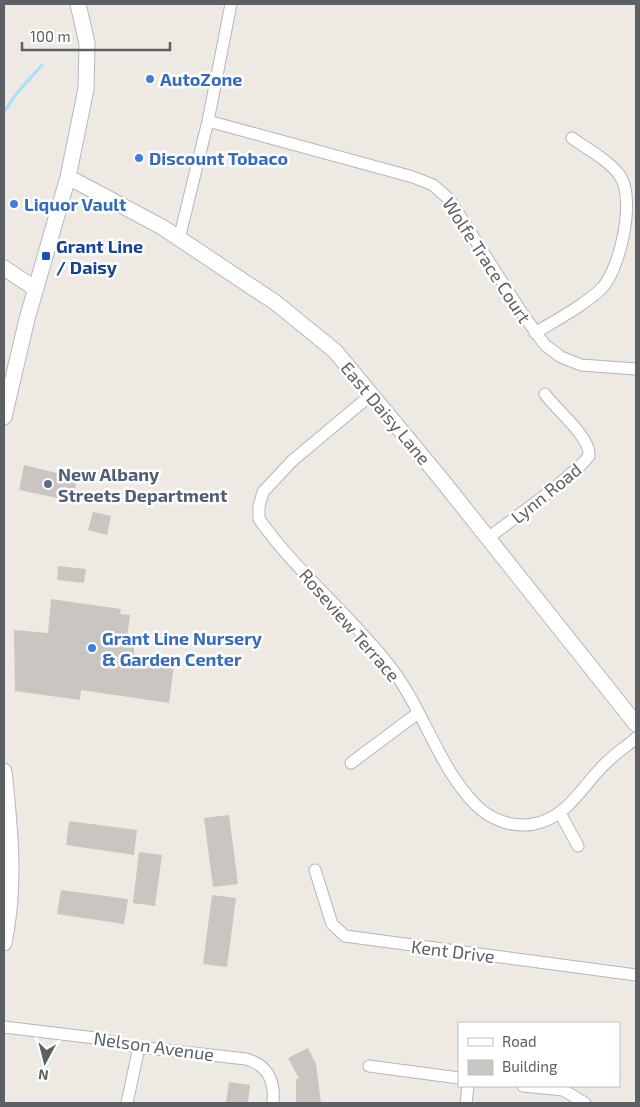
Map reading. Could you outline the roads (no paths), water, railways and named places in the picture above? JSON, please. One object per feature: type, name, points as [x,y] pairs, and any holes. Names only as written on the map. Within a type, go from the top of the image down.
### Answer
[{"type":"street","points":[[4,417],[16,361],[68,177],[88,74],[87,43],[78,4]]},
{"type":"street","points":[[179,239],[208,121],[230,4]]},
{"type":"street","name":"Wolfe Trace Court","points":[[208,121],[413,177],[433,185],[449,199],[535,333],[553,351],[571,361],[592,366],[636,370]]},
{"type":"street","name":"Wolfe Trace Court","points":[[535,333],[602,288],[612,273],[626,218],[626,190],[619,175],[572,138]]},
{"type":"street","name":"East Daisy Lane","points":[[68,177],[136,212],[179,239],[306,325],[335,351],[372,394],[636,724]]},
{"type":"street","points":[[4,268],[36,290]]},
{"type":"street","name":"Roseview Terrace","points":[[372,394],[292,461],[263,492],[259,506],[260,519],[386,661],[418,713],[446,765],[475,804],[484,812],[503,822],[524,825],[547,820],[560,813],[608,761],[636,738]]},
{"type":"street","name":"Lynn Road","points":[[488,538],[551,491],[589,456],[588,447],[582,438],[545,394]]},
{"type":"street","points":[[351,763],[418,713]]},
{"type":"street","points":[[4,771],[10,908],[4,942]]},
{"type":"street","points":[[560,813],[578,846]]},
{"type":"street","name":"Kent Drive","points":[[315,870],[332,924],[345,936],[636,975]]},
{"type":"street","name":"Nelson Avenue","points":[[4,1027],[95,1038],[139,1047],[227,1056],[256,1062],[270,1077],[275,1088],[273,1103]]},
{"type":"street","points":[[127,1103],[139,1047]]},
{"type":"street","points":[[369,1066],[458,1078]]},
{"type":"street","points":[[466,1103],[468,1087]]},
{"type":"street","points":[[533,1087],[563,1090],[585,1103]]},
{"type":"waterway","points":[[4,112],[17,93],[42,65]]},
{"type":"place","name":"AutoZone","points":[[150,79]]},
{"type":"place","name":"Discount Tobaco","points":[[139,158]]},
{"type":"place","name":"Liquor Vault","points":[[14,204]]},
{"type":"place","name":"Grant Line / Daisy","points":[[46,256]]},
{"type":"place","name":"New Albany Streets Department","points":[[48,484]]},
{"type":"place","name":"Grant Line Nursery & Garden Center","points":[[92,648]]}]
